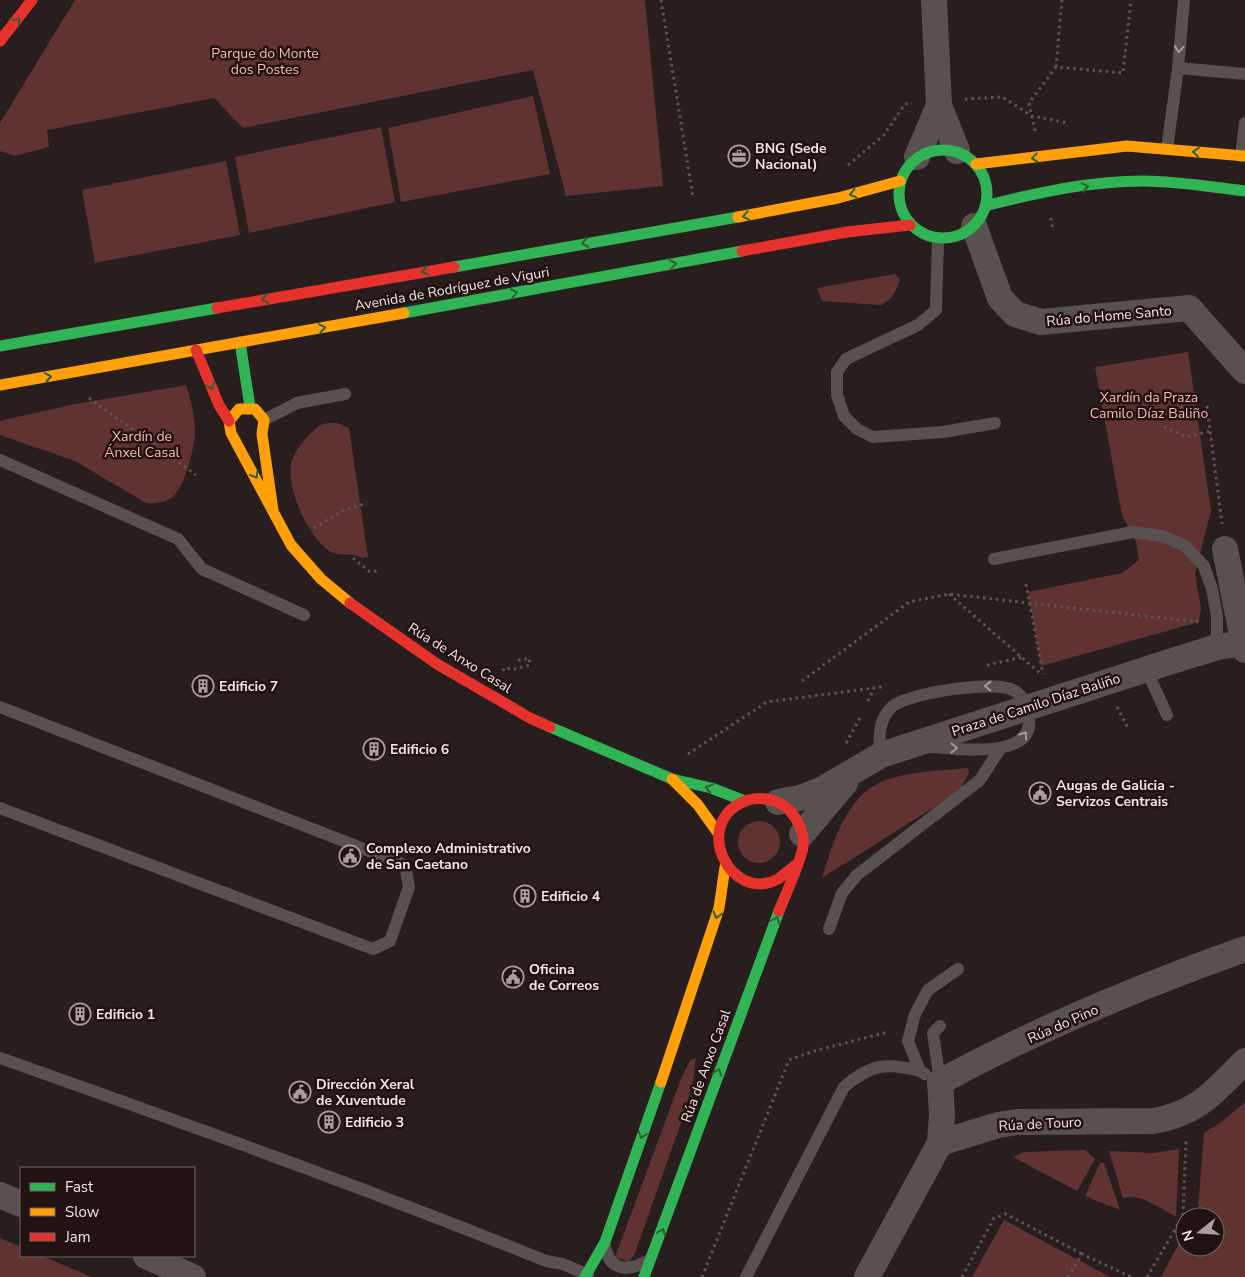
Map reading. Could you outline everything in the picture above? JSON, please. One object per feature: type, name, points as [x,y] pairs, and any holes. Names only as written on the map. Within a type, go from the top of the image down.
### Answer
[{"type":"main road","points":[[0,41],[32,0]]},
{"type":"main road","points":[[1243,156],[1127,146],[967,158],[936,150],[917,157],[904,171],[900,181],[899,202],[902,212],[910,225],[921,233],[938,238],[956,236],[979,216],[1036,194],[1142,181],[1245,191]]},
{"type":"main road","points":[[967,158],[986,184],[979,216]]},
{"type":"main road","name":"Avenida de Rodríguez de Viguri","points":[[0,346],[698,224],[838,198],[900,181]]},
{"type":"main road","name":"Avenida de Rodríguez de Viguri","points":[[0,384],[847,232],[910,225]]},
{"type":"main road","points":[[240,342],[250,407]]},
{"type":"main road","name":"Rúa de Anxo Casal","points":[[196,350],[220,406],[229,421],[231,433],[250,439]]},
{"type":"main road","points":[[229,421],[239,409],[250,407],[259,412],[264,420]]},
{"type":"main road","name":"Rúa de Anxo Casal","points":[[250,439],[264,420]]},
{"type":"main road","name":"Rúa de Anxo Casal","points":[[250,439],[273,510],[290,545],[321,580],[352,605],[437,664],[530,718],[672,779],[711,788],[745,801],[755,798],[778,802]]},
{"type":"main road","name":"Rúa de Anxo Casal","points":[[250,439],[273,510]]},
{"type":"main road","name":"Rúa de Anxo Casal","points":[[588,1276],[605,1242],[719,908],[725,867],[718,846],[718,833],[698,804],[672,779]]},
{"type":"main road","points":[[718,833],[724,819],[733,808],[745,801]]},
{"type":"main road","points":[[778,802],[790,811],[798,821],[802,834]]},
{"type":"main road","name":"Rúa de Anxo Casal","points":[[644,1277],[803,847],[802,834]]},
{"type":"main road","points":[[725,867],[747,882],[760,884],[777,880],[787,875],[796,865]]},
{"type":"street","points":[[917,157],[930,104],[934,0]]},
{"type":"street","points":[[930,104],[967,158]]},
{"type":"street","name":"Rúa do Home Santo","points":[[979,216],[1000,298],[1014,314],[1041,322],[1189,308],[1245,370]]},
{"type":"street","points":[[1225,549],[1244,645]]},
{"type":"street","name":"Praza de Camilo Díaz Baliño","points":[[778,802],[800,798],[822,789],[881,755],[1217,647],[1244,645]]},
{"type":"street","name":"Praza de Camilo Díaz Baliño","points":[[802,834],[858,769]]},
{"type":"street","name":"Rúa do Pino","points":[[930,1077],[1195,967],[1245,949]]},
{"type":"street","name":"Rúa de Touro","points":[[940,1143],[998,1125],[1017,1122],[1153,1121],[1168,1118],[1204,1102],[1245,1061]]},
{"type":"street","points":[[867,1277],[940,1143],[942,1114],[930,1077]]},
{"type":"street","points":[[0,1195],[20,1204]]},
{"type":"street","points":[[148,1257],[193,1277]]},
{"type":"lane","points":[[1167,149],[1178,68],[1184,0]]},
{"type":"lane","points":[[1178,68],[1245,74]]},
{"type":"lane","points":[[1243,156],[1245,123]]},
{"type":"lane","points":[[938,238],[936,310],[918,325],[846,360],[837,372],[837,395],[844,416],[857,429],[873,437],[943,432],[995,423]]},
{"type":"lane","points":[[264,420],[296,403],[345,394]]},
{"type":"lane","points":[[0,460],[178,539],[202,569],[304,615]]},
{"type":"lane","points":[[994,559],[1133,532],[1162,536],[1185,546],[1204,566],[1212,589],[1217,616],[1217,647]]},
{"type":"lane","points":[[1146,669],[1167,715]]},
{"type":"lane","points":[[881,755],[879,729],[889,711],[900,702],[972,685],[997,686],[1015,692],[1027,707],[1028,730],[1023,739],[1014,745],[1000,749],[907,747]]},
{"type":"lane","points":[[0,707],[405,865],[409,887],[390,941],[372,949],[0,808]]},
{"type":"lane","points":[[829,929],[842,893],[857,875],[980,780],[1000,749]]},
{"type":"lane","points":[[930,1077],[908,1041],[915,1014],[928,990],[958,969]]},
{"type":"lane","points":[[930,1077],[933,1033],[940,1026]]},
{"type":"lane","points":[[0,1058],[296,1164],[546,1262],[563,1264],[588,1276]]},
{"type":"lane","points":[[746,1277],[844,1087],[858,1074],[873,1067],[895,1064],[930,1077]]},
{"type":"lane","points":[[605,1242],[607,1255],[612,1264],[620,1269],[640,1266],[651,1259]]},
{"type":"path","points":[[660,0],[698,224]]},
{"type":"path","points":[[1035,135],[1029,103],[1056,67],[1062,0]]},
{"type":"path","points":[[1056,67],[1123,73],[1131,0]]},
{"type":"path","points":[[964,99],[1002,97],[1032,116],[1050,122],[1072,124]]},
{"type":"path","points":[[841,169],[864,154],[884,136],[905,104],[930,104]]},
{"type":"path","points":[[85,394],[196,475]]},
{"type":"path","points":[[1161,410],[1197,406]]},
{"type":"path","points":[[1207,406],[1225,549]]},
{"type":"path","points":[[1164,427],[1187,437],[1210,431]]},
{"type":"path","points":[[314,528],[344,510],[367,503]]},
{"type":"path","points":[[353,558],[370,572],[380,571]]},
{"type":"path","points":[[949,594],[1043,675],[1026,584]]},
{"type":"path","points":[[802,681],[909,602],[949,594],[1199,622]]},
{"type":"path","points":[[986,665],[1023,657]]},
{"type":"path","points":[[501,674],[504,668],[515,669],[530,665],[529,658],[514,661]]},
{"type":"path","points":[[692,761],[683,758],[767,702],[893,684]]},
{"type":"path","points":[[867,704],[874,688]]},
{"type":"path","points":[[1114,700],[1128,728]]},
{"type":"path","points":[[845,745],[863,711]]},
{"type":"path","points":[[856,727],[858,733]]},
{"type":"path","points":[[702,1277],[789,1060],[814,1051],[884,1033],[908,1041]]},
{"type":"path","points":[[1147,1277],[1183,1216],[1187,1144],[1185,1134]]},
{"type":"path","points":[[962,1277],[994,1218],[1006,1214],[1082,1254],[1131,1277]]},
{"type":"path","points":[[1068,1277],[1082,1254]]},
{"type":"green space","name":"Parque do Monte dos Postes","points":[[75,0],[645,0],[663,186],[566,196],[533,70],[243,128],[214,98],[47,130],[49,147],[15,156],[0,151],[0,123]]},
{"type":"green space","points":[[533,96],[550,174],[401,202],[388,128]]},
{"type":"green space","points":[[381,127],[395,202],[249,233],[235,157]]},
{"type":"green space","points":[[226,161],[240,235],[95,263],[82,190]]},
{"type":"green space","points":[[895,274],[900,280],[897,288],[891,298],[881,305],[822,301],[817,288]]},
{"type":"green space","name":"Xardín da Praza Camilo Díaz Baliño","points":[[1188,352],[1211,511],[1195,573],[1201,608],[1199,622],[1041,666],[1028,592],[1122,573],[1139,560],[1136,542],[1122,515],[1095,367]]},
{"type":"green space","name":"Xardín de Ánxel Casal","points":[[186,385],[194,418],[193,446],[181,486],[171,498],[162,502],[146,503],[75,461],[0,435],[0,421],[70,405]]},
{"type":"green space","points":[[327,423],[337,423],[349,428],[368,557],[362,558],[329,551],[313,534],[295,497],[291,472],[294,456],[308,436],[317,428]]},
{"type":"green space","points":[[968,768],[969,773],[961,788],[822,878],[842,823],[858,799],[869,789],[891,778],[924,772]]},
{"type":"green space","points":[[763,821],[771,824],[777,830],[780,842],[777,854],[771,860],[755,863],[747,860],[741,854],[738,838],[741,830],[747,824]]},
{"type":"green space","points":[[696,1058],[693,1081],[682,1120],[635,1253],[629,1262],[615,1257],[681,1079],[690,1060]]},
{"type":"green space","points":[[1245,1102],[1245,1277],[1161,1277],[1175,1251],[1175,1257],[1225,1257],[1225,1207],[1198,1207],[1204,1133],[1224,1120]]},
{"type":"green space","points":[[1179,1149],[1175,1216],[1143,1199],[1123,1198],[1109,1151],[1154,1153]]},
{"type":"green space","points":[[1085,1150],[1095,1159],[1077,1191],[1013,1157],[1024,1152]]},
{"type":"green space","points":[[1100,1163],[1104,1163],[1120,1210],[1085,1196]]},
{"type":"green space","points":[[1004,1220],[1110,1277],[972,1277]]},
{"type":"green space","points":[[0,1238],[20,1247],[20,1257],[44,1257],[92,1277],[0,1277]]},
{"type":"traffic: fast","points":[[934,150],[952,150],[968,157],[980,169],[987,185],[987,194],[987,203],[980,219],[968,231],[952,238],[934,238],[918,231],[906,219],[899,203],[899,185],[906,169],[918,157],[934,150]]},
{"type":"traffic: fast","points":[[985,206],[1063,189],[1103,183],[1168,182],[1245,191]]},
{"type":"traffic: fast","points":[[454,267],[738,217]]},
{"type":"traffic: fast","points":[[404,313],[742,251]]},
{"type":"traffic: fast","points":[[0,346],[217,308]]},
{"type":"traffic: fast","points":[[240,342],[250,407]]},
{"type":"traffic: fast","points":[[550,727],[672,779],[711,788],[745,801]]},
{"type":"traffic: fast","points":[[644,1277],[779,911]]},
{"type":"traffic: fast","points":[[585,1277],[605,1242],[661,1082]]},
{"type":"traffic: slow","points":[[976,164],[1127,146],[1245,156]]},
{"type":"traffic: slow","points":[[738,217],[838,198],[900,181]]},
{"type":"traffic: slow","points":[[0,385],[404,313]]},
{"type":"traffic: slow","points":[[273,510],[262,434],[264,420],[255,409],[239,409],[229,421],[231,433],[291,545],[321,579],[350,603]]},
{"type":"traffic: slow","points":[[672,779],[698,805],[718,833]]},
{"type":"traffic: slow","points":[[661,1082],[719,908],[725,867]]},
{"type":"traffic: jam","points":[[0,41],[32,0]]},
{"type":"traffic: jam","points":[[742,251],[847,232],[910,225]]},
{"type":"traffic: jam","points":[[217,308],[454,267]]},
{"type":"traffic: jam","points":[[196,350],[219,405],[229,421]]},
{"type":"traffic: jam","points":[[350,603],[437,664],[530,718],[550,727]]},
{"type":"traffic: jam","points":[[779,911],[802,853],[801,828],[795,817],[786,807],[769,800],[748,800],[730,810],[721,824],[719,841],[723,857],[732,871],[745,880],[761,884],[778,879],[796,865]]},
{"type":"place","name":"BNG (Sede Nacional)","points":[[739,156]]},
{"type":"place","name":"Edificio 7","points":[[203,686]]},
{"type":"place","name":"Edificio 6","points":[[374,749]]},
{"type":"place","name":"Augas de Galicia - Servizos Centrais","points":[[1040,793]]},
{"type":"place","name":"Complexo Administrativo de San Caetano","points":[[350,856]]},
{"type":"place","name":"Edificio 4","points":[[525,896]]},
{"type":"place","name":"Oficina de Correos","points":[[513,977]]},
{"type":"place","name":"Edificio 1","points":[[80,1014]]},
{"type":"place","name":"Dirección Xeral de Xuventude","points":[[300,1092]]},
{"type":"place","name":"Edificio 3","points":[[329,1122]]}]
